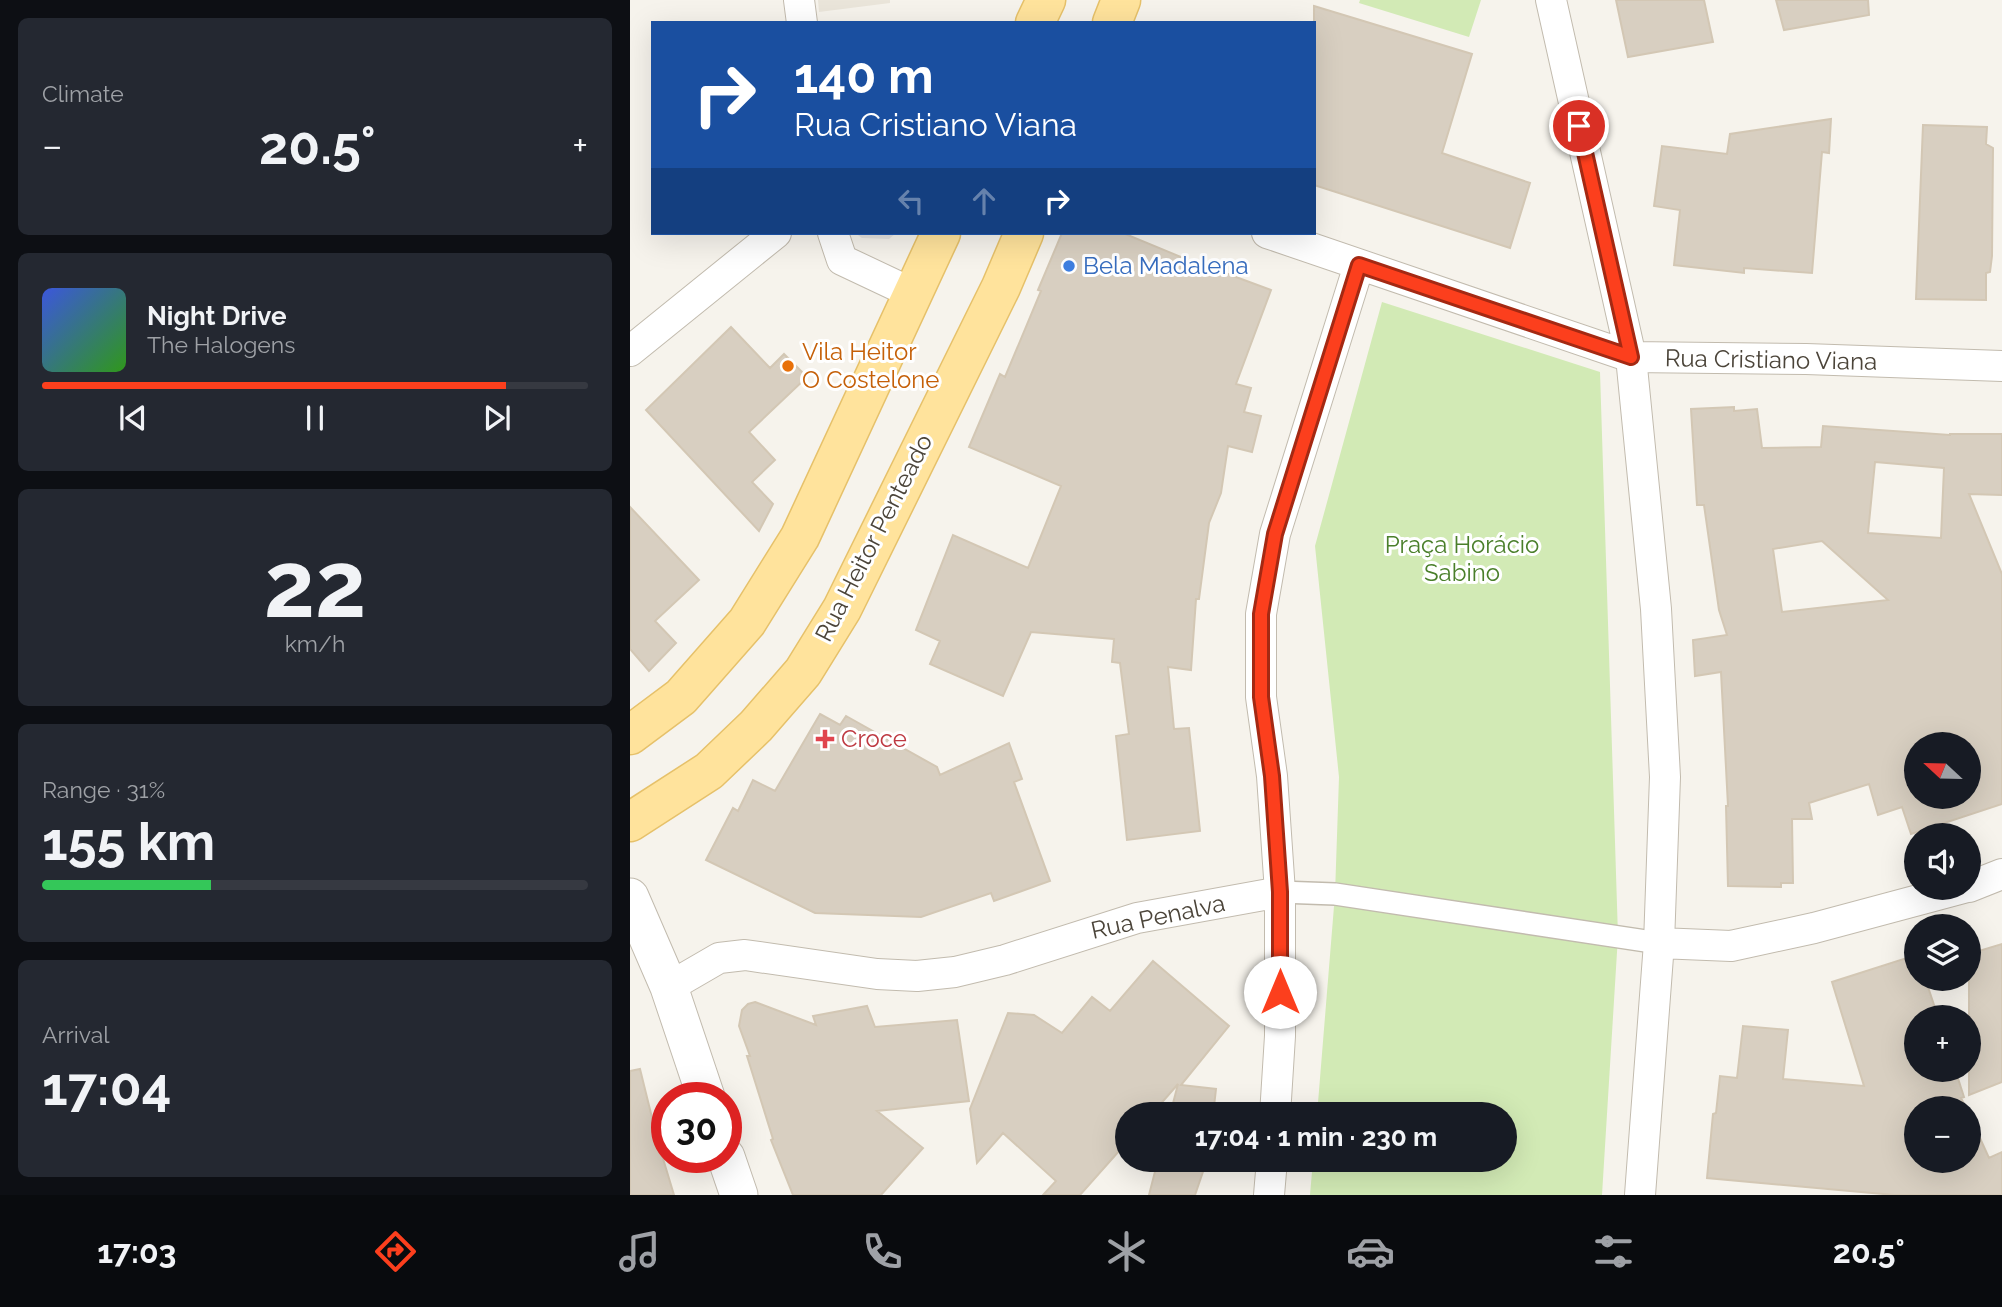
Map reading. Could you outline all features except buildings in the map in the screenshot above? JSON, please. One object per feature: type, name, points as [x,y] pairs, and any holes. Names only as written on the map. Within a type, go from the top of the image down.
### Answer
[{"type":"main road","points":[[1036,21],[1046,0]]},
{"type":"main road","points":[[1113,21],[1121,0]]},
{"type":"main road","points":[[630,735],[681,697],[747,622],[800,537],[940,235]]},
{"type":"main road","name":"Rua Heitor Penteado","points":[[630,822],[709,771],[756,726],[803,672],[842,609],[1001,287],[1023,235]]},
{"type":"street","points":[[799,0],[802,21]]},
{"type":"street","points":[[1551,0],[1631,357],[1656,609],[1665,777],[1659,943],[1640,1195]]},
{"type":"street","points":[[630,351],[774,235]]},
{"type":"street","points":[[834,235],[842,260],[914,294]]},
{"type":"street","name":"Rua Cristiano Viana","points":[[1273,235],[1631,357],[1806,359],[2002,366]]},
{"type":"street","points":[[1276,1102],[1280,1036],[1280,892],[1272,776],[1261,697],[1261,614],[1275,534],[1359,265]]},
{"type":"street","points":[[1981,882],[2002,874]]},
{"type":"street","name":"Rua Penalva","points":[[669,988],[719,958],[745,955],[877,974],[917,976],[956,972],[1005,960],[1137,918],[1280,892],[1335,894],[1659,943]]},
{"type":"street","points":[[630,897],[669,988],[701,1082]]},
{"type":"street","points":[[1659,943],[1731,946],[1814,928],[1919,900]]},
{"type":"street","points":[[1269,1195],[1271,1172]]},
{"type":"street","points":[[731,1173],[739,1195]]},
{"type":"shaded area","points":[[818,0],[890,0],[890,3],[819,12]]},
{"type":"shaded area","points":[[858,235],[894,235],[889,239],[862,238]]},
{"type":"green space","points":[[1360,0],[1481,0],[1469,37],[1359,3]]},
{"type":"green space","name":"Praça Horácio Sabino","points":[[1382,302],[1600,372],[1618,936],[1602,1195],[1310,1195],[1312,1172],[1517,1172],[1517,1102],[1318,1102],[1335,894],[1339,777],[1315,546]]},
{"type":"place","name":"Bela Madalena","points":[[1069,266]]},
{"type":"place","name":"Vila Heitor O Costelone","points":[[788,366]]},
{"type":"place","name":"Croce","points":[[825,739]]},
{"type":"route","points":[[1280,992],[1280,892],[1272,776],[1261,697],[1261,614],[1275,534],[1359,265],[1631,357],[1579,126]]}]
